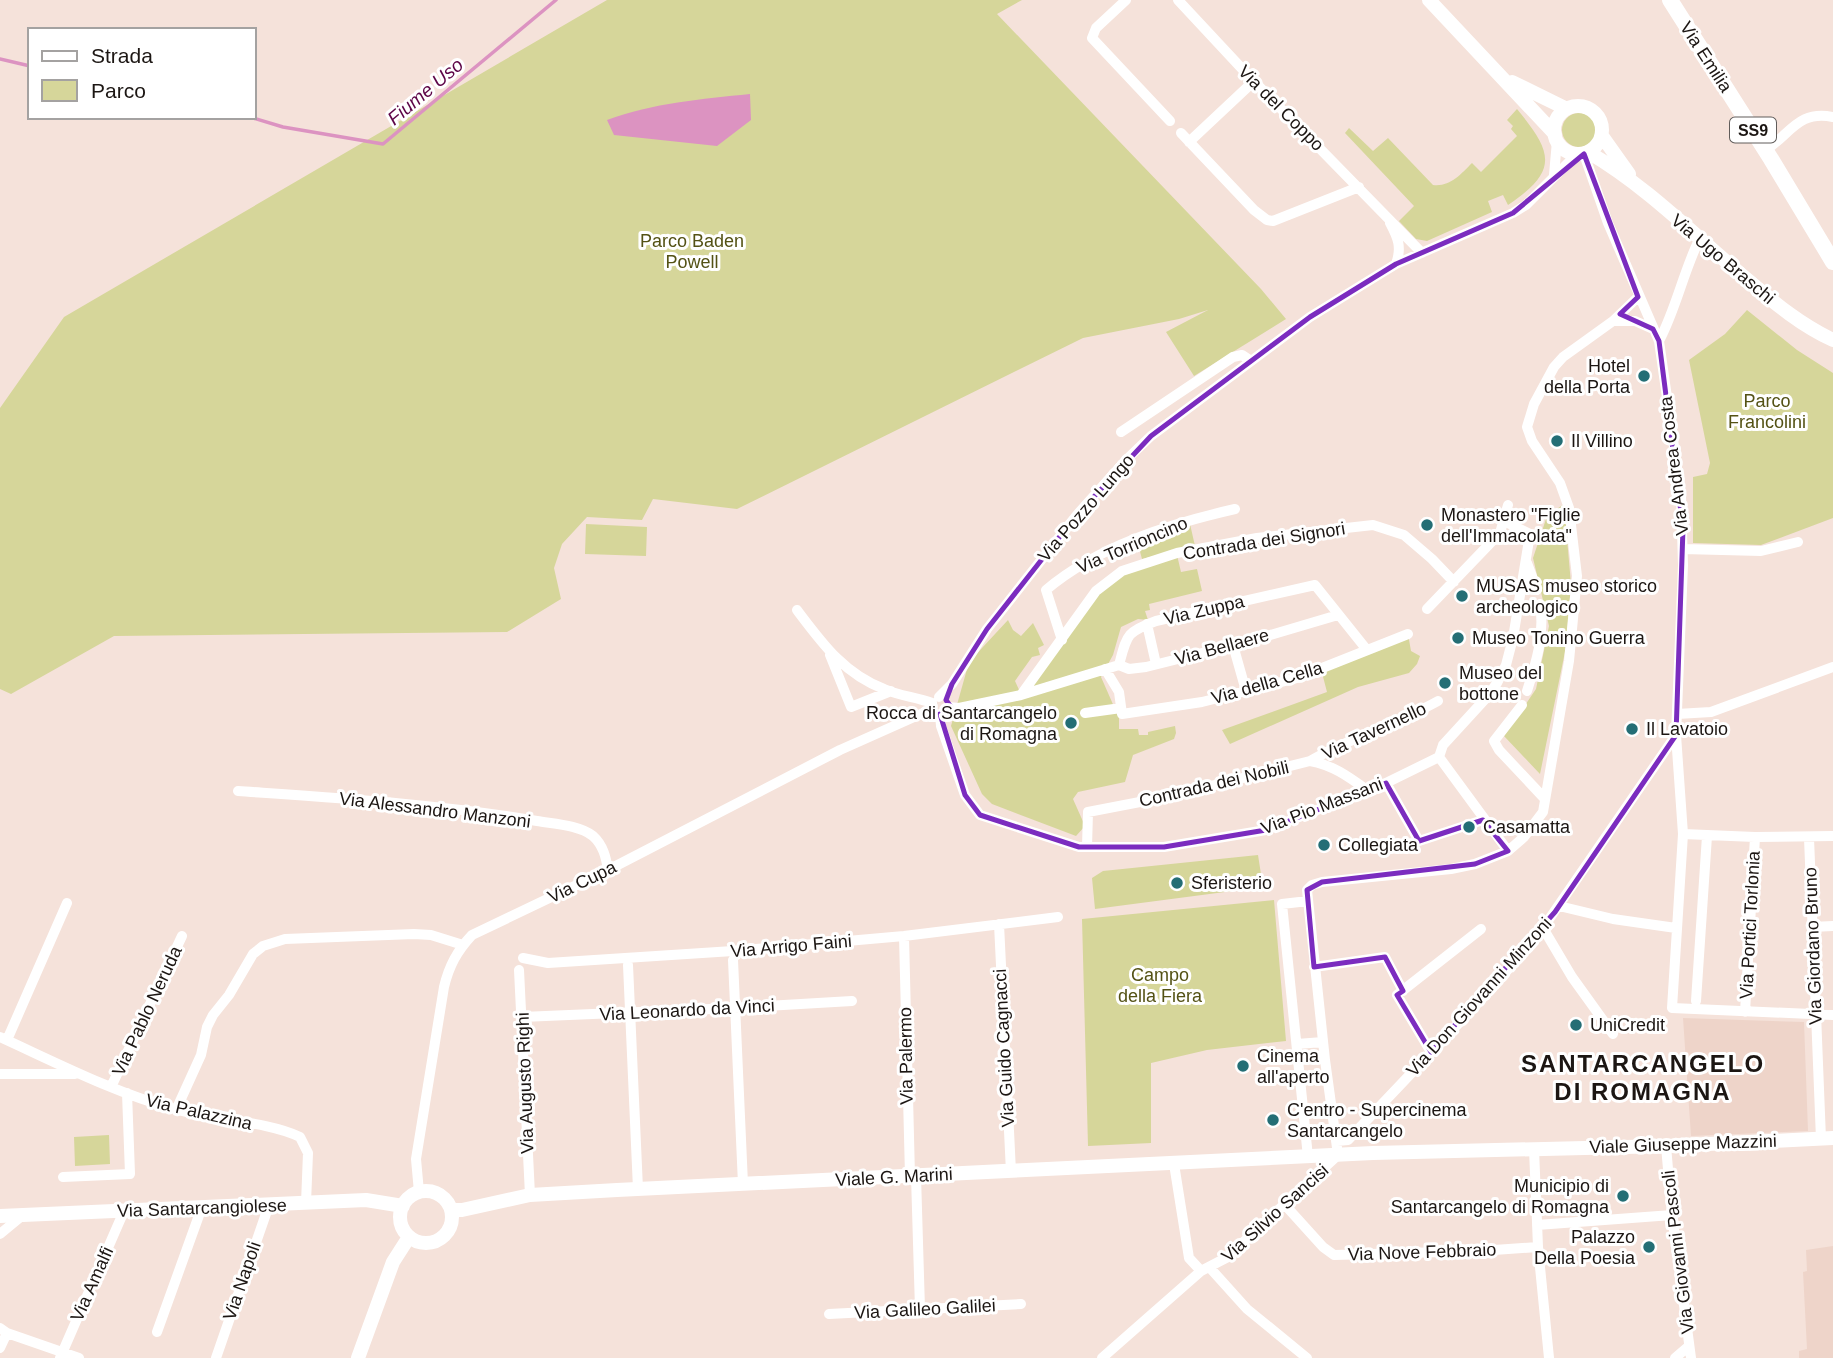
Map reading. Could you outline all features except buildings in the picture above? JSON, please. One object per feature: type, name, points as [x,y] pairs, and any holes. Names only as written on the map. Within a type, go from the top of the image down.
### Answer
[{"type":"main road","points":[[1429,0],[1504,78],[1565,150],[1583,153],[1594,149],[1602,136],[1601,120],[1590,109],[1583,106],[1567,109],[1504,78]]},
{"type":"main road","name":"Via Emilia","points":[[1670,0],[1766,150],[1833,262]]},
{"type":"main road","points":[[1556,138],[1557,120],[1567,109]]},
{"type":"main road","name":"Via Ugo Braschi","points":[[1602,136],[1636,183],[1699,240],[1790,316],[1833,340]]},
{"type":"main road","name":"Via Ugo Braschi","points":[[1583,153],[1636,183]]},
{"type":"main road","points":[[1813,331],[1833,323]]},
{"type":"main road","name":"Viale Giuseppe Mazzini","points":[[1337,1148],[1534,1149],[1827,1138]]},
{"type":"main road","name":"Viale G. Marini","points":[[451,1210],[530,1195],[1308,1157],[1337,1148]]},
{"type":"main road","points":[[419,1192],[435,1193],[447,1202],[451,1210],[450,1226],[440,1239],[424,1243],[409,1237],[401,1222],[403,1206],[419,1192]]},
{"type":"main road","name":"Via Santarcangiolese","points":[[0,1216],[366,1200],[403,1206]]},
{"type":"main road","points":[[358,1358],[393,1262],[409,1237]]},
{"type":"street","points":[[1126,0],[1096,28],[1092,38],[1170,121]]},
{"type":"street","name":"Via del Coppo","points":[[1178,0],[1422,253]]},
{"type":"street","points":[[1189,142],[1254,81]]},
{"type":"street","points":[[1766,150],[1806,117],[1833,117]]},
{"type":"street","points":[[1181,133],[1266,220],[1273,221],[1359,187]]},
{"type":"street","points":[[1554,175],[1556,138]]},
{"type":"street","name":"Via Pozzo Lungo","points":[[939,705],[987,629],[1076,516],[1151,436],[1310,317],[1396,264],[1513,213],[1526,205],[1554,175],[1583,153]]},
{"type":"street","name":"Via Andrea Costa","points":[[1583,153],[1638,297],[1659,341],[1681,496],[1683,549],[1676,736],[1683,834],[1672,1008],[1745,1012]]},
{"type":"street","name":"Via del Coppo","points":[[1385,214],[1396,234],[1401,252],[1396,264]]},
{"type":"street","points":[[1659,341],[1668,324],[1681,282],[1699,240]]},
{"type":"street","points":[[1337,1148],[1314,967],[1308,896],[1312,885],[1322,881],[1451,869],[1475,864],[1508,851],[1524,837],[1543,812],[1569,661],[1577,576],[1569,508],[1560,483],[1532,441],[1527,427],[1534,404],[1554,367],[1638,297]]},
{"type":"street","points":[[1612,321],[1635,321],[1653,329]]},
{"type":"street","name":"Via Pozzo Lungo","points":[[1121,432],[1233,357],[1242,355],[1251,361]]},
{"type":"street","points":[[1427,609],[1500,533],[1508,505]]},
{"type":"street","name":"Via Torrioncino","points":[[1062,640],[1046,590],[1067,572],[1095,557],[1166,528],[1235,509]]},
{"type":"street","points":[[1504,521],[1530,534],[1513,639],[1497,683],[1443,745],[1439,757],[1508,851]]},
{"type":"street","name":"Contrada dei Signori","points":[[1021,695],[1096,590],[1122,571],[1177,553],[1257,538],[1373,525],[1404,535],[1433,559],[1454,582]]},
{"type":"street","points":[[1683,549],[1761,551],[1798,542]]},
{"type":"street","points":[[1527,563],[1537,590]]},
{"type":"street","name":"Via Zuppa","points":[[1119,665],[1126,640],[1133,629],[1315,585],[1338,615]]},
{"type":"street","points":[[1527,691],[1537,660],[1543,625],[1540,604]]},
{"type":"street","points":[[797,610],[830,653],[850,670],[891,691],[939,705]]},
{"type":"street","points":[[1338,615],[1367,650]]},
{"type":"street","name":"Via Bellaere","points":[[939,705],[959,708],[1021,695],[1119,665],[1129,670],[1156,664],[1338,615]]},
{"type":"street","points":[[1147,624],[1156,664]]},
{"type":"street","name":"Via della Cella","points":[[1086,713],[1202,702],[1297,678],[1408,634]]},
{"type":"street","points":[[1233,645],[1246,691]]},
{"type":"street","points":[[830,653],[851,707],[891,691]]},
{"type":"street","points":[[1677,714],[1711,712],[1833,667]]},
{"type":"street","points":[[1105,669],[1119,692],[1121,711]]},
{"type":"street","name":"Via Tavernello","points":[[1311,761],[1336,746],[1438,701]]},
{"type":"street","name":"Via Pio Massani","points":[[939,705],[941,726],[965,795],[980,815],[1079,847],[1164,848],[1266,830],[1386,783],[1439,757]]},
{"type":"street","name":"Via Cupa","points":[[419,1192],[416,1159],[444,987],[449,967],[472,935],[608,870],[840,750],[939,705]]},
{"type":"street","points":[[1522,705],[1494,741],[1499,750],[1545,799]]},
{"type":"street","name":"Via Don Giovanni Minzoni","points":[[1337,1148],[1348,1140],[1494,986],[1543,928],[1676,736]]},
{"type":"street","name":"Contrada dei Nobili","points":[[1087,847],[1088,812],[1171,796],[1311,761],[1325,763],[1367,790]]},
{"type":"street","points":[[1386,783],[1419,841],[1483,820]]},
{"type":"street","name":"Via Alessandro Manzoni","points":[[238,791],[416,804],[581,830],[593,836],[600,845],[608,870]]},
{"type":"street","points":[[1683,834],[1810,838],[1833,836]]},
{"type":"street","points":[[1696,1001],[1707,836]]},
{"type":"street","name":"Via Portici Torlonia","points":[[1745,1012],[1755,837]]},
{"type":"street","name":"Via Giordano Bruno","points":[[1810,838],[1815,1015],[1827,1138]]},
{"type":"street","points":[[1308,896],[1282,904],[1308,1157]]},
{"type":"street","points":[[4,1039],[67,902]]},
{"type":"street","points":[[1559,906],[1612,919],[1676,928]]},
{"type":"street","name":"Via Arrigo Faini","points":[[523,958],[548,963],[733,951],[904,936],[1058,917]]},
{"type":"street","name":"Via Guido Cagnacci","points":[[999,924],[1011,1172]]},
{"type":"street","points":[[1812,927],[1833,926]]},
{"type":"street","points":[[1543,928],[1613,1034]]},
{"type":"street","points":[[1431,1052],[1397,995],[1481,929]]},
{"type":"street","points":[[176,1110],[201,1055],[207,1027],[213,1015],[229,995],[253,954],[263,946],[285,939],[414,934],[431,934],[463,945]]},
{"type":"street","name":"Via Pablo Neruda","points":[[111,1087],[182,936]]},
{"type":"street","name":"Via Palermo","points":[[904,936],[920,1309]]},
{"type":"street","points":[[1314,967],[1385,957],[1403,991]]},
{"type":"street","points":[[733,960],[743,1184]]},
{"type":"street","points":[[628,965],[638,1189]]},
{"type":"street","name":"Via Augusto Righi","points":[[519,970],[530,1195]]},
{"type":"street","name":"Via Leonardo da Vinci","points":[[522,1017],[852,1001]]},
{"type":"street","points":[[1745,1012],[1833,1015]]},
{"type":"street","name":"Via Palazzina","points":[[4,1039],[78,1074],[176,1110],[300,1137],[308,1153],[306,1203]]},
{"type":"street","points":[[1297,1044],[1323,1042]]},
{"type":"street","points":[[0,1074],[78,1074]]},
{"type":"street","points":[[63,1177],[130,1174],[127,1093]]},
{"type":"street","name":"Via Giovanni Pascoli","points":[[1666,1146],[1690,1352]]},
{"type":"street","name":"Via Silvio Sancisi","points":[[1102,1358],[1205,1270],[1226,1258],[1285,1205],[1337,1148]]},
{"type":"street","points":[[1534,1149],[1538,1247],[1549,1358]]},
{"type":"street","points":[[1174,1164],[1189,1258],[1307,1358]]},
{"type":"street","name":"Via Napoli","points":[[216,1358],[269,1205]]},
{"type":"street","name":"Via Nove Febbraio","points":[[1285,1205],[1323,1248],[1334,1255],[1538,1247]]},
{"type":"street","points":[[157,1332],[202,1207]]},
{"type":"street","name":"Via Amalfi","points":[[61,1355],[124,1211]]},
{"type":"street","points":[[0,1234],[23,1215]]},
{"type":"street","points":[[1537,1225],[1672,1215]]},
{"type":"street","name":"Via Galileo Galilei","points":[[829,1314],[1021,1304]]},
{"type":"street","points":[[0,1348],[5,1330],[61,1355],[79,1358]]},
{"type":"street","points":[[1675,1358],[1690,1352]]},
{"type":"highlighted area","points":[[1584,154],[1638,297],[1620,314],[1653,329],[1659,341],[1683,528],[1676,735],[1555,912],[1431,1052],[1397,995],[1403,991],[1385,957],[1314,967],[1307,890],[1322,882],[1475,864],[1508,851],[1483,820],[1419,841],[1386,783],[1266,830],[1164,847],[1079,847],[980,815],[965,795],[940,714],[955,713],[946,700],[952,684],[987,629],[1076,516],[1151,436],[1310,317],[1396,264],[1513,213]]},
{"type":"shaded area","points":[[750,94],[751,120],[717,146],[614,135],[607,120],[660,106]]},
{"type":"shaded area","points":[[1683,1018],[1804,1022],[1808,1131],[1691,1136]]},
{"type":"shaded area","points":[[1833,1246],[1833,1358],[1799,1358],[1799,1351],[1807,1349],[1803,1272],[1807,1271],[1806,1250]]},
{"type":"green space","name":"Parco Baden Powell","points":[[607,0],[1022,0],[997,14],[1261,289],[1286,319],[1194,376],[1166,332],[1208,310],[1179,319],[1083,338],[737,509],[653,499],[642,520],[587,517],[562,544],[554,568],[561,599],[507,632],[114,636],[11,694],[0,689],[0,408],[64,317]]},
{"type":"green space","points":[[1517,109],[1538,137],[1545,160],[1543,171],[1525,193],[1508,205],[1503,195],[1488,201],[1492,212],[1427,241],[1416,239],[1399,221],[1414,206],[1345,133],[1349,128],[1373,151],[1388,138],[1433,185],[1439,185],[1454,179],[1472,163],[1481,172],[1517,136],[1507,120]]},
{"type":"green space","points":[[1579,113],[1591,118],[1596,130],[1591,142],[1579,147],[1567,142],[1562,130],[1567,118]]},
{"type":"green space","name":"Parco Francolini","points":[[1747,310],[1797,350],[1833,373],[1833,518],[1761,545],[1693,543],[1693,477],[1707,474],[1710,463],[1689,360],[1725,334]]},
{"type":"green space","points":[[1564,504],[1571,584],[1566,647],[1540,774],[1504,736],[1536,689],[1549,626],[1533,558],[1547,516]]},
{"type":"green space","points":[[586,524],[647,527],[646,556],[585,554]]},
{"type":"green space","points":[[1190,524],[1195,546],[1142,559],[1138,544]]},
{"type":"green space","points":[[1177,555],[1181,572],[1197,569],[1202,591],[1149,604],[1150,610],[1145,611],[1148,620],[1138,619],[1121,627],[1113,655],[1101,677],[1119,718],[1119,729],[1138,729],[1139,735],[1148,735],[1148,732],[1175,726],[1174,739],[1133,755],[1125,782],[1078,792],[1073,799],[1085,826],[1076,836],[992,804],[982,794],[951,726],[969,662],[1008,620],[1013,630],[1021,636],[1033,623],[1044,645],[1038,648],[1040,655],[1032,657],[1015,681],[1021,694],[1096,591],[1122,571]]},
{"type":"green space","points":[[1408,634],[1411,651],[1420,656],[1409,673],[1358,687],[1230,744],[1222,730],[1327,692],[1321,669]]},
{"type":"green space","name":"Sferisterio","points":[[1258,855],[1263,887],[1095,909],[1092,878],[1103,871]]},
{"type":"green space","name":"Campo della Fiera","points":[[1274,900],[1286,1041],[1207,1050],[1151,1063],[1151,1143],[1088,1146],[1082,919]]},
{"type":"green space","points":[[109,1135],[110,1164],[75,1166],[74,1137]]},
{"type":"waterway","name":"Fiume Uso","points":[[256,119],[283,127],[383,144],[556,0]]},
{"type":"waterway","name":"Fiume Uso","points":[[0,59],[28,66]]},
{"type":"place","name":"Hotel della Porta","points":[[1644,376]]},
{"type":"place","name":"Il Villino","points":[[1557,441]]},
{"type":"place","name":"Monastero \"Figlie dell'Immacolata\"","points":[[1427,525]]},
{"type":"place","name":"MUSAS museo storico archeologico","points":[[1462,596]]},
{"type":"place","name":"Museo Tonino Guerra","points":[[1458,638]]},
{"type":"place","name":"Museo del bottone","points":[[1445,683]]},
{"type":"place","name":"Rocca di Santarcangelo di Romagna","points":[[1071,723]]},
{"type":"place","name":"Il Lavatoio","points":[[1632,729]]},
{"type":"place","name":"Casamatta","points":[[1469,827]]},
{"type":"place","name":"Collegiata","points":[[1324,845]]},
{"type":"place","name":"Sferisterio","points":[[1177,883]]},
{"type":"place","name":"UniCredit","points":[[1576,1025]]},
{"type":"place","name":"Cinema all'aperto","points":[[1243,1066]]},
{"type":"place","name":"C'entro - Supercinema Santarcangelo","points":[[1273,1120]]},
{"type":"place","name":"Municipio di Santarcangelo di Romagna","points":[[1623,1196]]},
{"type":"place","name":"Palazzo Della Poesia","points":[[1649,1247]]},
{"type":"district","name":"SANTARCANGELO DI ROMAGNA","points":[[1643,1078]]}]
